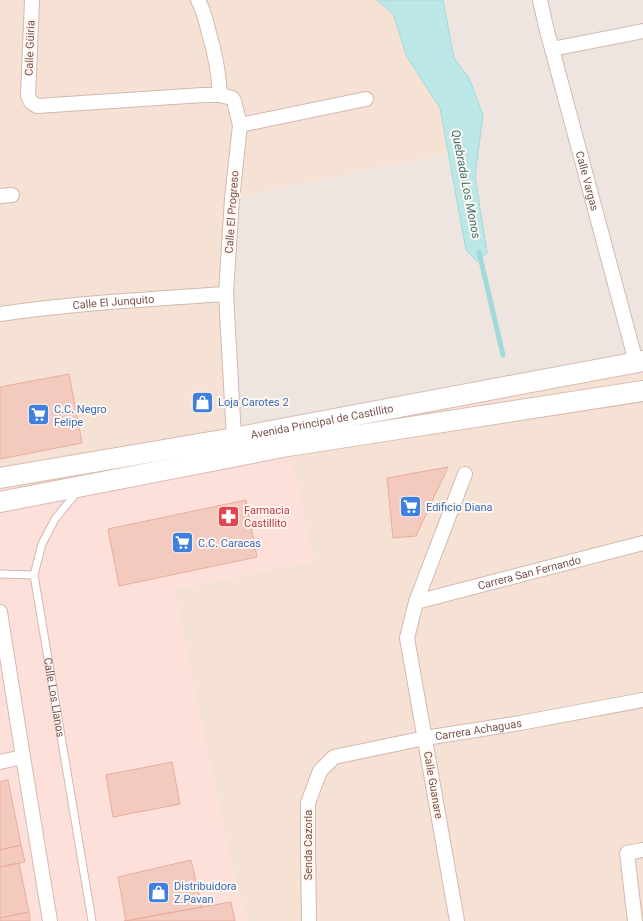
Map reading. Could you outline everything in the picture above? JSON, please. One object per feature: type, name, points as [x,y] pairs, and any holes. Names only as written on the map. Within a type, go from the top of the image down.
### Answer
[{"type":"main road","name":"Avenida Principal de Castillito","points":[[0,478],[234,438],[640,361]]},
{"type":"main road","name":"Avenida Principal de Castillito","points":[[0,502],[288,446],[643,391]]},
{"type":"street","name":"Calle Güiria","points":[[32,0],[28,96],[31,102],[37,106],[220,95]]},
{"type":"street","points":[[198,0],[203,9],[215,55],[220,95]]},
{"type":"street","name":"Calle Vargas","points":[[540,0],[552,49],[640,361]]},
{"type":"street","points":[[552,49],[643,31]]},
{"type":"street","name":"Calle El Progreso","points":[[220,95],[232,98],[240,125],[232,199],[226,294],[234,438]]},
{"type":"street","points":[[240,125],[366,99]]},
{"type":"street","name":"Calle El Junquito","points":[[0,314],[43,308],[129,300],[226,294]]},
{"type":"street","name":"Calle Guanare","points":[[457,921],[408,638],[416,602],[465,474]]},
{"type":"street","name":"Carrera San Fernando","points":[[416,602],[643,543]]},
{"type":"street","points":[[0,612],[50,921]]},
{"type":"street","name":"Carrera Achaguas","points":[[320,771],[334,757],[425,738],[520,723],[643,700]]},
{"type":"street","points":[[0,762],[23,758]]},
{"type":"street","name":"Senda Cazorla","points":[[309,921],[308,803],[320,771]]},
{"type":"street","points":[[635,921],[628,853],[643,850]]},
{"type":"lane","name":"Calle Los Llanos","points":[[81,486],[55,519],[42,544],[34,575],[92,921]]},
{"type":"lane","points":[[0,574],[34,575]]},
{"type":"shaded area","points":[[0,0],[377,0],[393,14],[407,57],[440,108],[448,154],[234,198],[643,363],[643,921],[246,921],[226,844],[173,589],[314,560],[0,502]]},
{"type":"shaded area","points":[[443,0],[643,0],[643,363],[237,438],[231,361],[234,198],[448,154],[466,250],[487,253],[475,176],[483,115],[469,78],[454,58]]},
{"type":"shaded area","points":[[288,446],[314,560],[173,589],[226,844],[246,921],[0,921],[0,502]]},
{"type":"water","points":[[377,0],[443,0],[454,58],[469,78],[483,115],[475,176],[487,253],[477,261],[466,250],[440,108],[407,57],[393,14]]},
{"type":"building","name":"C.C. Negro Felipe","points":[[69,374],[82,443],[0,459],[0,387]]},
{"type":"building","name":"Edificio Diana","points":[[448,467],[416,536],[393,538],[387,478]]},
{"type":"building","name":"C.C. Caracas","points":[[246,500],[257,557],[119,586],[108,529]]},
{"type":"building","points":[[172,762],[180,804],[113,817],[106,775]]},
{"type":"building","points":[[8,780],[21,845],[0,850],[0,782]]},
{"type":"building","points":[[21,845],[25,862],[0,867],[0,850]]},
{"type":"building","name":"Distribuidora Z.Pavan","points":[[191,860],[202,907],[126,921],[118,877]]},
{"type":"building","points":[[19,863],[29,912],[0,918],[0,867]]},
{"type":"building","points":[[231,902],[235,921],[124,921],[202,907]]},
{"type":"building","points":[[29,912],[30,921],[0,921],[0,918]]},
{"type":"waterway","name":"Quebrada Los Monos","points":[[479,252],[503,355]]},
{"type":"place","name":"Loja Carotes 2","points":[[202,402]]},
{"type":"place","name":"C.C. Negro Felipe","points":[[38,415]]},
{"type":"place","name":"Edificio Diana","points":[[410,507]]},
{"type":"place","name":"Farmacia Castillito","points":[[229,516]]},
{"type":"place","name":"C.C. Caracas","points":[[182,543]]},
{"type":"place","name":"Distribuidora Z.Pavan","points":[[159,892]]}]
